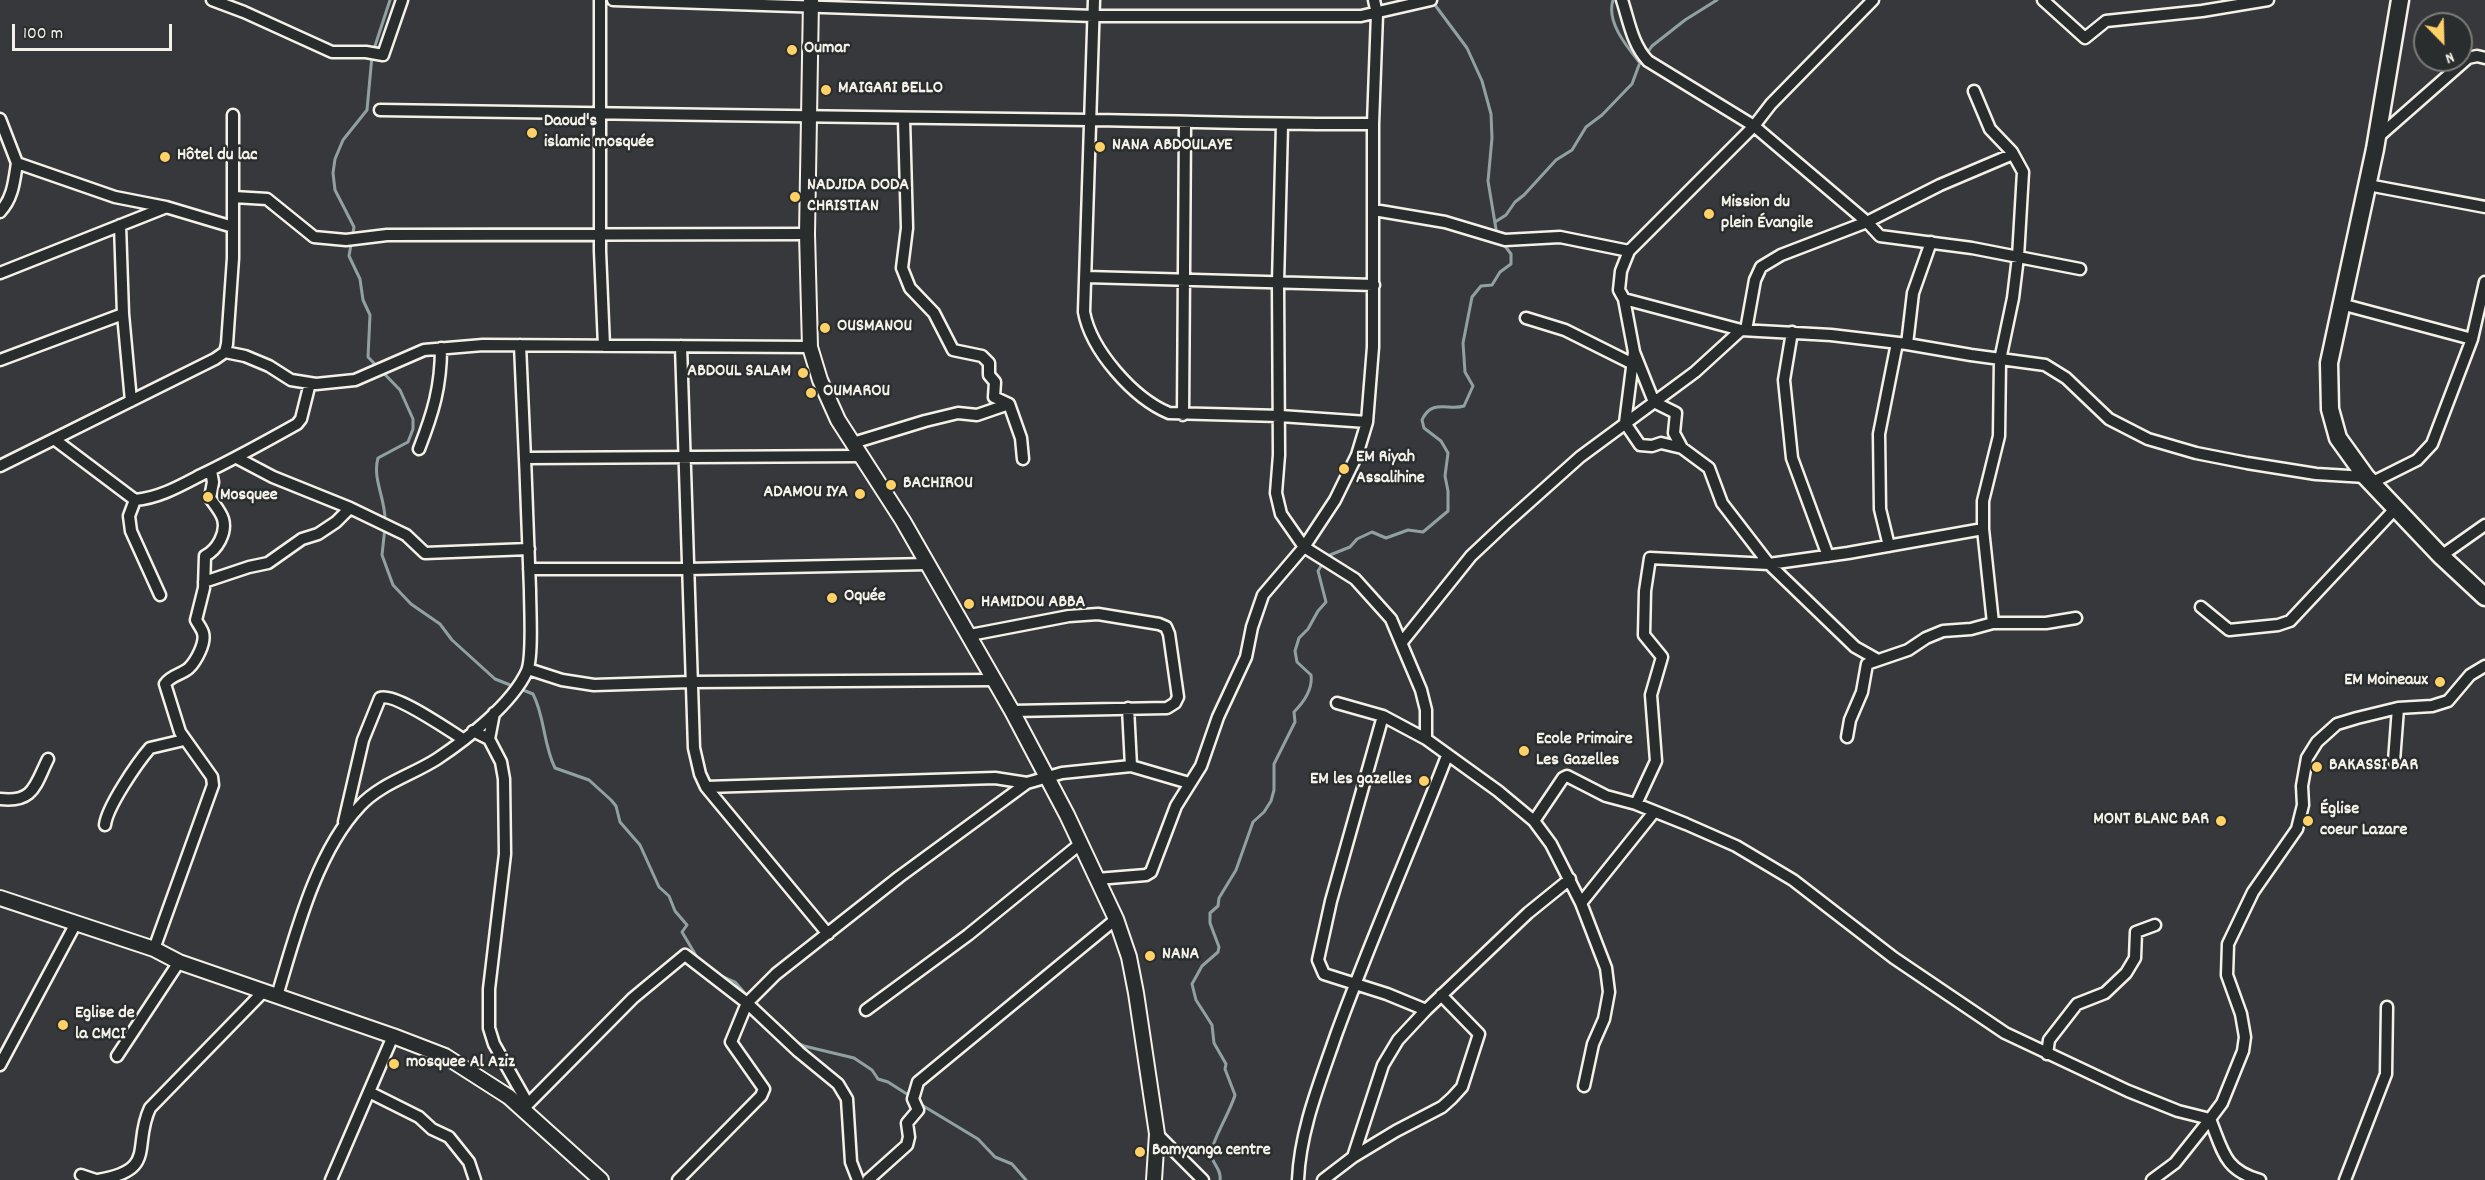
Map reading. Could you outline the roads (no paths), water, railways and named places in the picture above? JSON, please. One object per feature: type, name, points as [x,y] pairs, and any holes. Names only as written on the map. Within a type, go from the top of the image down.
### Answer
[{"type":"main road","points":[[2400,0],[2377,138],[2329,363],[2330,410],[2338,438],[2368,480],[2441,556],[2485,597]]},
{"type":"street","points":[[212,0],[332,52],[366,52],[383,55],[402,0]]},
{"type":"street","points":[[600,0],[602,114],[600,233],[604,346]]},
{"type":"street","points":[[613,0],[920,5],[1094,16],[1361,16],[1428,1]]},
{"type":"street","points":[[1094,0],[1084,312],[1087,327],[1101,352],[1128,385],[1153,406],[1169,413],[1280,416],[1367,422]]},
{"type":"street","points":[[1097,879],[1146,875],[1151,872],[1176,806],[1201,766],[1218,717],[1246,657],[1252,627],[1263,595],[1304,547],[1335,500],[1357,455],[1367,422],[1373,348],[1373,124],[1376,94],[1377,14],[1374,0]]},
{"type":"street","points":[[1622,0],[1633,36],[1645,57],[1754,126],[1867,222],[1880,236],[2080,269]]},
{"type":"street","points":[[1873,0],[1771,105],[1754,126],[1629,251],[1621,271],[1619,290],[1624,299],[1633,358],[1625,423],[1640,445],[1652,446],[1661,443],[1682,448],[1709,468],[1722,503],[1769,564],[1842,636],[1855,647],[1878,660]]},
{"type":"street","points":[[2043,0],[2085,38],[2106,21],[2202,11],[2268,0]]},
{"type":"street","points":[[810,3],[807,234],[810,347],[820,380],[838,420],[928,564],[1012,711],[1116,919],[1129,957],[1158,1134],[1154,1180]]},
{"type":"street","points":[[2377,138],[2468,58],[2477,56],[2485,58]]},
{"type":"street","points":[[1974,91],[1989,129],[2013,154],[2023,172],[2013,298],[2000,360],[1999,436],[1983,501],[1983,529],[1993,623]]},
{"type":"street","points":[[380,110],[1090,120],[1282,125],[1373,124]]},
{"type":"street","points":[[0,466],[225,352],[233,227],[233,115]]},
{"type":"street","points":[[0,119],[17,163],[13,191],[0,212]]},
{"type":"street","points":[[904,119],[907,228],[902,268],[910,288],[934,313],[953,350],[982,356],[989,363],[989,375],[995,382],[994,397],[1009,404],[1021,438],[1023,459]]},
{"type":"street","points":[[1182,415],[1185,123]]},
{"type":"street","points":[[1282,125],[1278,283],[1280,416],[1276,493],[1281,514],[1304,547],[1355,579],[1391,619],[1402,642],[1426,710],[1426,739]]},
{"type":"street","points":[[1402,642],[1471,556],[1580,456],[1695,372],[1743,330],[1755,280],[1761,267],[1781,255],[1867,222],[1940,185],[2013,154]]},
{"type":"street","points":[[17,163],[115,198],[166,207],[233,227]]},
{"type":"street","points":[[2368,184],[2485,207]]},
{"type":"street","points":[[234,197],[267,199],[314,237],[346,240],[387,235],[807,234]]},
{"type":"street","points":[[0,273],[166,207]]},
{"type":"street","points":[[1374,210],[1444,222],[1500,239],[1560,237],[1629,251]]},
{"type":"street","points":[[120,225],[123,314],[131,401]]},
{"type":"street","points":[[1889,546],[1880,509],[1879,434],[1913,293],[1931,243]]},
{"type":"street","points":[[1086,277],[1374,285]]},
{"type":"street","points":[[1624,299],[1743,330],[1792,332],[1902,343],[2000,360],[2045,365],[2066,378],[2109,418],[2148,439],[2196,453],[2247,463],[2368,480],[2417,460],[2432,444],[2472,339],[2485,282]]},
{"type":"street","points":[[2341,304],[2472,339]]},
{"type":"street","points":[[0,360],[123,314]]},
{"type":"street","points":[[1526,318],[1565,330],[1633,358],[1654,402],[1676,413],[1674,433],[1681,442],[1682,448]]},
{"type":"street","points":[[1792,332],[1784,381],[1792,458],[1828,556]]},
{"type":"street","points":[[225,352],[245,356],[269,366],[291,381],[310,383],[355,380],[414,354],[441,348],[483,345],[810,347]]},
{"type":"street","points":[[81,1174],[97,1180],[115,1177],[134,1165],[142,1151],[144,1122],[150,1108],[270,994],[316,877],[342,829],[360,806],[376,792],[436,759],[473,731],[508,698],[526,672],[529,549],[520,345]]},
{"type":"street","points":[[681,346],[690,682],[694,747],[700,774],[706,787],[828,934]]},
{"type":"street","points":[[419,449],[431,418],[441,380],[441,348]]},
{"type":"street","points":[[54,439],[135,500],[146,499],[174,489],[211,471],[297,424],[301,419],[310,383]]},
{"type":"street","points":[[853,443],[925,421],[958,413],[977,415],[1009,404]]},
{"type":"street","points":[[526,458],[685,455],[862,456]]},
{"type":"street","points":[[237,458],[273,477],[350,508],[406,535],[426,553],[529,549]]},
{"type":"street","points":[[154,949],[213,785],[212,777],[184,740],[165,684],[171,677],[188,669],[196,659],[204,634],[196,620],[204,588],[205,556],[214,551],[220,540],[223,520],[210,498],[213,482],[211,471]]},
{"type":"street","points":[[135,500],[129,516],[131,531],[160,595]]},
{"type":"street","points":[[204,582],[268,563],[302,539],[318,534],[336,522],[350,508]]},
{"type":"street","points":[[2201,607],[2229,630],[2278,625],[2290,621],[2395,509]]},
{"type":"street","points":[[2441,556],[2485,525]]},
{"type":"street","points":[[1636,804],[1656,761],[1651,695],[1662,657],[1644,635],[1645,591],[1650,558],[1769,564],[1983,529]]},
{"type":"street","points":[[529,569],[688,569],[928,564]]},
{"type":"street","points":[[969,635],[1069,616],[1098,614],[1166,627],[1178,698],[1167,708],[1012,711]]},
{"type":"street","points":[[1847,737],[1850,720],[1862,692],[1868,664],[1908,650],[1926,638],[1943,631],[1971,629],[1993,623],[2046,623],[2076,618]]},
{"type":"street","points":[[2152,1180],[2175,1163],[2222,1103],[2243,1051],[2245,1037],[2241,1014],[2227,975],[2228,944],[2253,892],[2297,829],[2303,805],[2302,786],[2307,758],[2317,741],[2337,724],[2398,708],[2432,706],[2448,701],[2470,675],[2485,666]]},
{"type":"street","points":[[526,672],[594,685],[994,680]]},
{"type":"street","points":[[342,829],[363,740],[380,698],[390,697],[405,704],[463,739]]},
{"type":"street","points":[[1337,704],[1383,716],[1426,739],[1534,821],[1551,844],[1581,903],[1606,968],[1609,992],[1604,1018],[1593,1044],[1584,1086]]},
{"type":"street","points":[[1128,708],[1131,766]]},
{"type":"street","points":[[2394,761],[2398,708]]},
{"type":"street","points":[[489,739],[494,713]]},
{"type":"street","points":[[1383,716],[1331,901],[1318,960],[1324,974],[1387,994],[1426,1010]]},
{"type":"street","points":[[473,731],[489,739],[501,762],[504,778],[506,854],[489,989],[489,1028],[494,1044],[526,1107]]},
{"type":"street","points":[[105,825],[106,817],[112,811],[118,794],[150,748],[184,740]]},
{"type":"street","points":[[1298,1180],[1298,1166],[1312,1105],[1355,984],[1448,756]]},
{"type":"street","points":[[0,799],[15,801],[27,796],[48,759]]},
{"type":"street","points":[[678,1180],[761,1096],[764,1089],[731,1042],[750,1000],[776,974],[899,878],[1026,783],[1062,773],[1131,766],[1190,783]]},
{"type":"street","points":[[1534,821],[1563,778],[1567,776],[1606,796],[1636,804],[1736,846],[1793,880],[1946,996],[2005,1033],[2128,1091],[2178,1111],[2210,1119]]},
{"type":"street","points":[[706,787],[995,778],[1026,783]]},
{"type":"street","points":[[1581,903],[1654,812]]},
{"type":"street","points":[[866,1010],[968,935],[1080,844]]},
{"type":"street","points":[[1353,1157],[1383,1065],[1398,1040],[1441,995],[1528,913],[1570,879]]},
{"type":"street","points":[[0,898],[154,949],[179,962],[445,1056],[526,1107],[596,1178]]},
{"type":"street","points":[[868,1180],[907,1145],[909,1137],[907,1123],[918,1110],[913,1099],[918,1082],[1116,919]]},
{"type":"street","points":[[0,1065],[76,923]]},
{"type":"street","points":[[2047,1054],[2049,1040],[2077,1004],[2105,993],[2126,973],[2135,958],[2136,932],[2155,925]]},
{"type":"street","points":[[526,1107],[633,998],[685,955],[750,1000],[799,1052],[838,1084],[847,1099],[851,1162],[858,1180]]},
{"type":"street","points":[[117,1056],[179,962]]},
{"type":"street","points":[[1323,1180],[1353,1157],[1442,1107],[1462,1087],[1479,1034],[1441,995]]},
{"type":"street","points":[[2345,1180],[2386,1074],[2387,1007]]},
{"type":"street","points":[[331,1180],[393,1036]]},
{"type":"street","points":[[369,1092],[419,1117],[432,1129],[449,1137],[469,1162],[475,1180]]},
{"type":"street","points":[[2210,1119],[2223,1150],[2236,1171],[2260,1180]]},
{"type":"street","points":[[1158,1134],[1203,1180]]},
{"type":"waterway","points":[[374,49],[390,0]]},
{"type":"waterway","points":[[1613,0],[1612,17],[1615,25],[1624,42],[1640,63]]},
{"type":"waterway","points":[[1495,222],[1506,215],[1515,202],[1556,160],[1572,150],[1586,127],[1602,115],[1632,84],[1639,65],[1652,46],[1685,20],[1717,0]]},
{"type":"waterway","points":[[1432,1],[1467,48],[1482,81],[1491,114],[1492,138],[1488,181],[1497,235]]},
{"type":"waterway","points":[[372,56],[367,110],[343,140],[335,159],[333,173],[335,190],[354,227],[349,256],[360,279],[363,300],[370,315],[368,357],[400,390],[413,419],[413,429],[408,442],[378,458],[377,474],[385,521]]},
{"type":"waterway","points":[[1325,557],[1350,547],[1357,539],[1372,532],[1386,538],[1408,530],[1423,532],[1448,511],[1445,476],[1448,453],[1441,441],[1424,428],[1422,420],[1426,413],[1436,407],[1464,406],[1473,386],[1465,372],[1463,343],[1472,297],[1481,286],[1492,285],[1500,272],[1511,264],[1511,254],[1502,242]]},
{"type":"waterway","points":[[385,527],[382,555],[393,585],[411,604],[440,624],[452,640],[495,679],[533,694],[555,768],[589,780],[616,806],[620,822],[640,845],[659,887],[669,896],[675,911],[687,925],[682,932],[698,959]]},
{"type":"waterway","points":[[1220,1180],[1211,1153],[1235,1095],[1225,1069],[1226,1064],[1214,1043],[1212,1025],[1196,1000],[1192,984],[1202,966],[1218,952],[1219,947],[1210,923],[1210,913],[1218,906],[1219,898],[1236,870],[1253,822],[1264,812],[1271,801],[1274,790],[1274,764],[1295,722],[1294,712],[1309,691],[1311,675],[1297,662],[1295,651],[1299,638],[1308,629],[1326,602],[1318,571],[1323,563]]},
{"type":"waterway","points":[[717,974],[735,982],[749,998]]},
{"type":"waterway","points":[[792,1040],[804,1046],[854,1058],[872,1070],[878,1079],[888,1082],[910,1096]]},
{"type":"waterway","points":[[920,1104],[978,1139],[995,1157],[1012,1164],[1026,1180]]},
{"type":"place","name":"Oumar","points":[[792,50]]},
{"type":"place","name":"MAIGARI BELLO","points":[[826,90]]},
{"type":"place","name":"Daoud's islamic mosquée","points":[[532,133]]},
{"type":"place","name":"NANA ABDOULAYE","points":[[1100,147]]},
{"type":"place","name":"Hôtel du lac","points":[[165,157]]},
{"type":"place","name":"NADJIDA DODA CHRISTIAN","points":[[795,197]]},
{"type":"place","name":"Mission du plein Évangile","points":[[1709,214]]},
{"type":"place","name":"OUSMANOU","points":[[825,328]]},
{"type":"place","name":"ABDOUL SALAM","points":[[803,373]]},
{"type":"place","name":"OUMAROU","points":[[811,393]]},
{"type":"place","name":"EM Riyah Assalihine","points":[[1344,469]]},
{"type":"place","name":"BACHIROU","points":[[891,485]]},
{"type":"place","name":"ADAMOU IYA","points":[[860,494]]},
{"type":"place","name":"Mosquee","points":[[208,497]]},
{"type":"place","name":"Oquée","points":[[832,598]]},
{"type":"place","name":"HAMIDOU ABBA","points":[[969,604]]},
{"type":"place","name":"EM Moineaux","points":[[2440,682]]},
{"type":"place","name":"Ecole Primaire Les Gazelles","points":[[1524,751]]},
{"type":"place","name":"BAKASSI BAR","points":[[2317,767]]},
{"type":"place","name":"EM les gazelles","points":[[1424,781]]},
{"type":"place","name":"MONT BLANC BAR","points":[[2221,821]]},
{"type":"place","name":"Église coeur Lazare","points":[[2308,821]]},
{"type":"place","name":"NANA","points":[[1150,956]]},
{"type":"place","name":"Eglise de la CMCI","points":[[63,1025]]},
{"type":"place","name":"mosquee Al Aziz","points":[[394,1064]]},
{"type":"place","name":"Bamyanga centre","points":[[1140,1152]]}]
